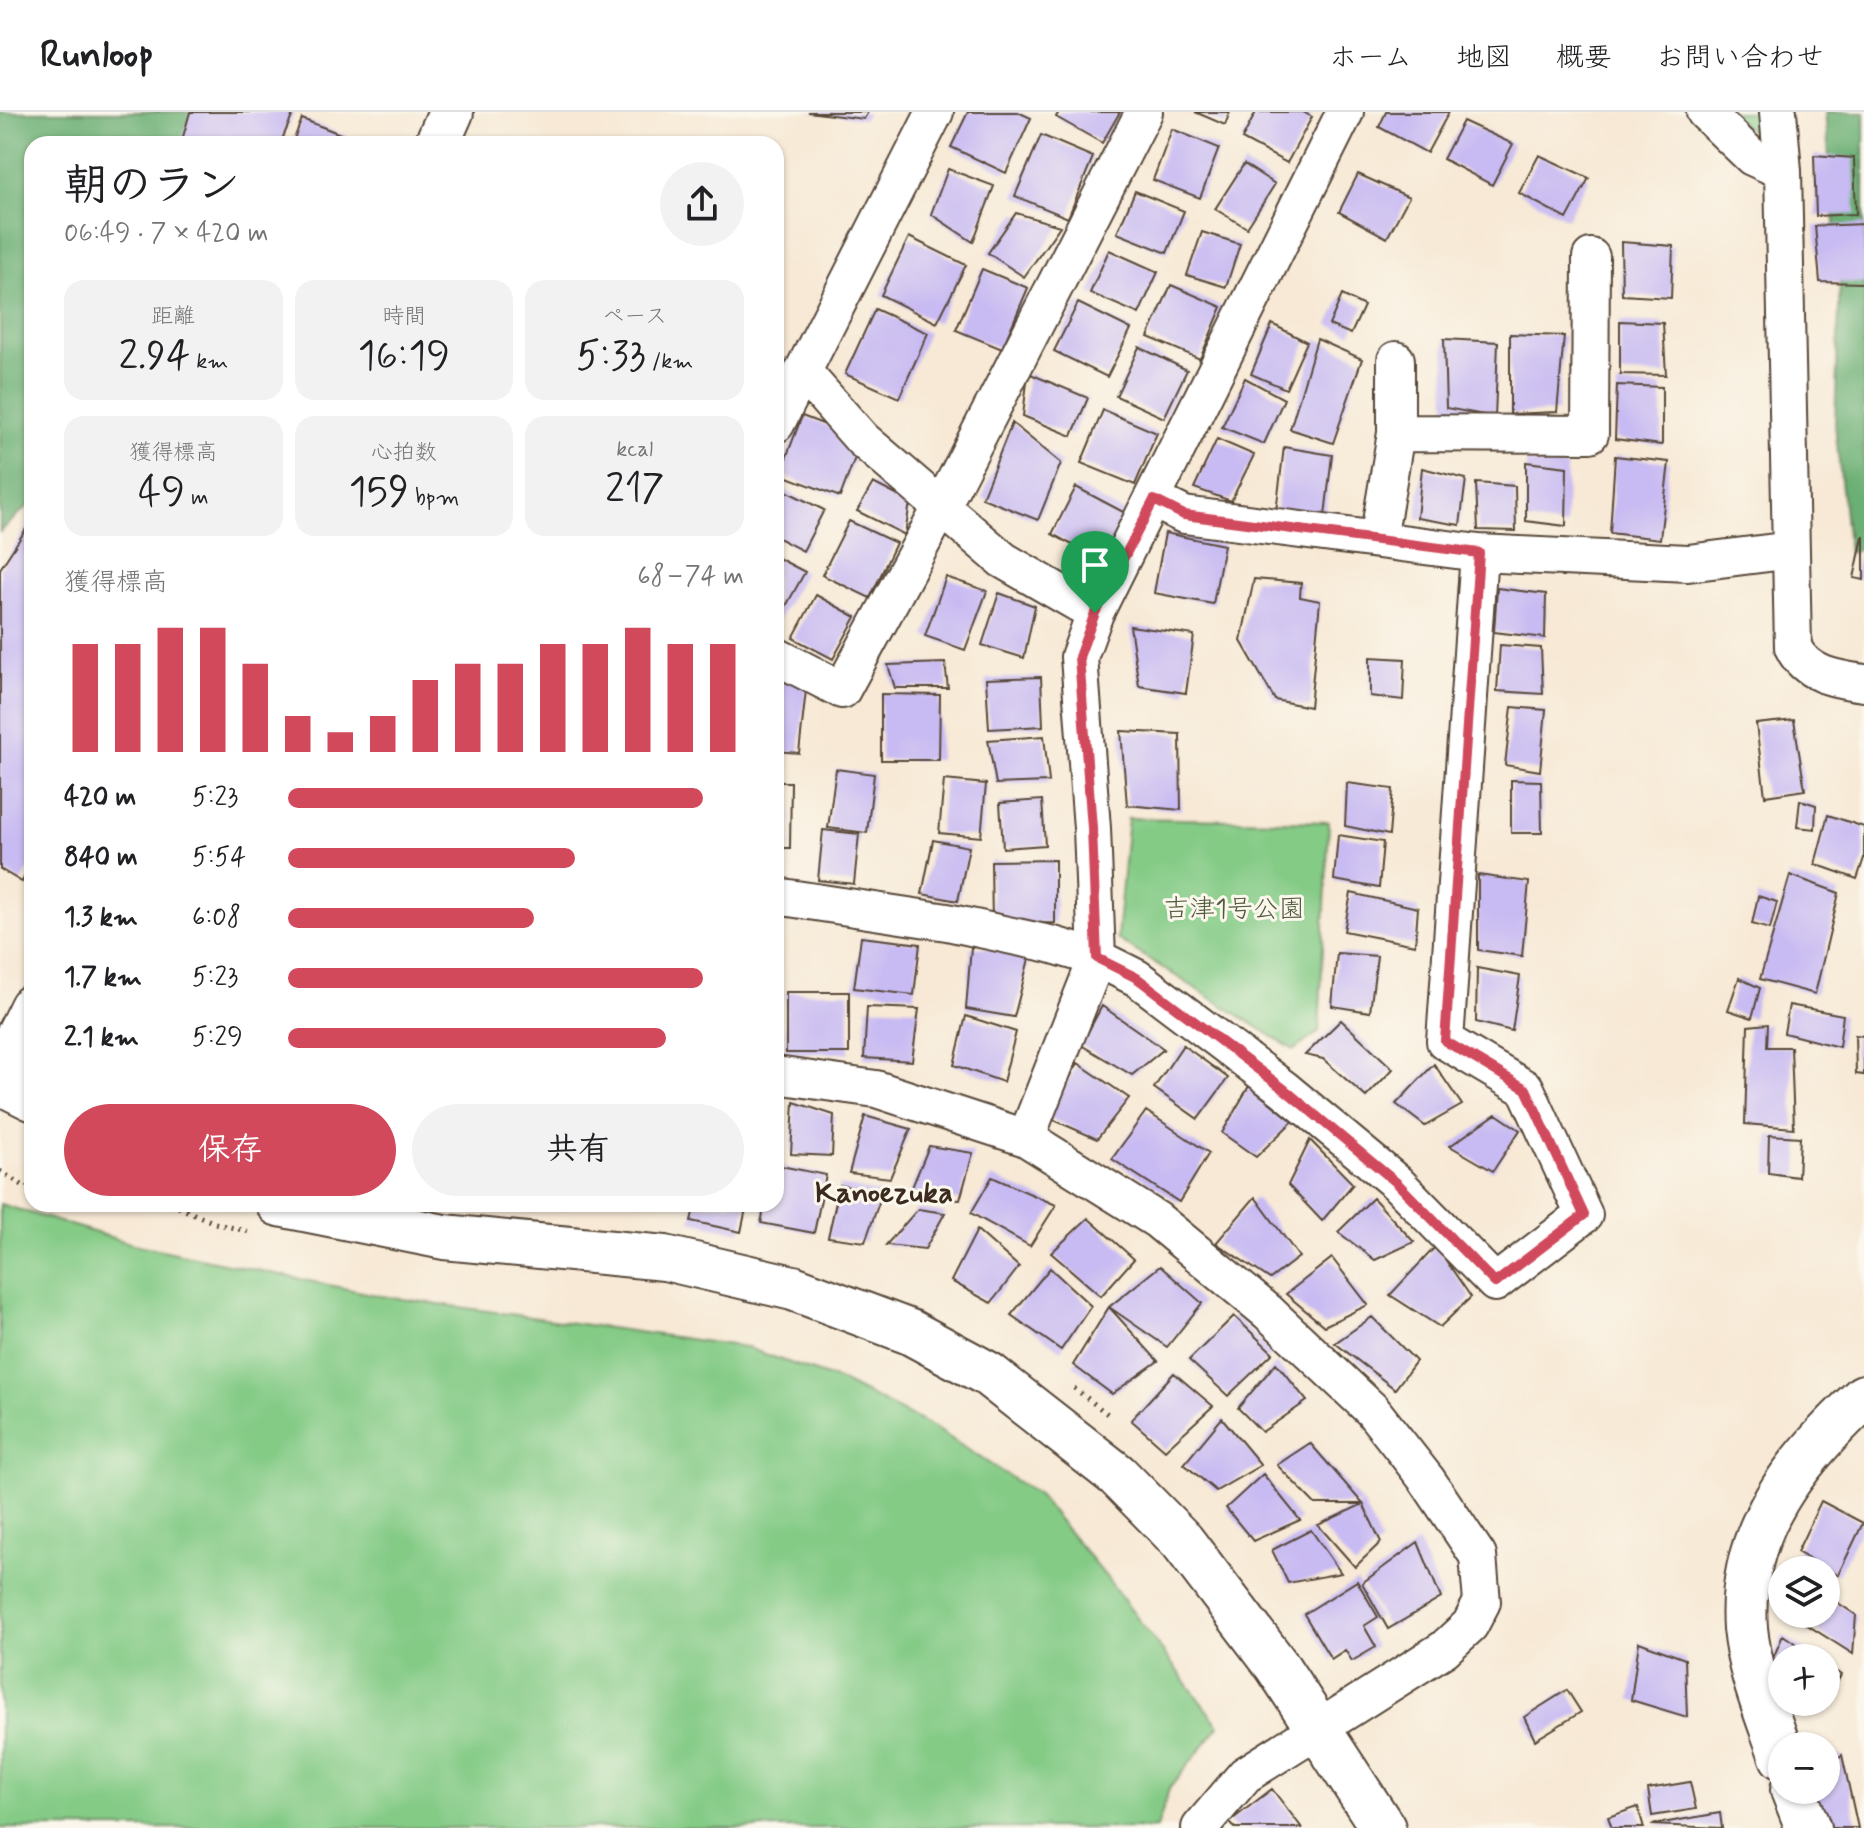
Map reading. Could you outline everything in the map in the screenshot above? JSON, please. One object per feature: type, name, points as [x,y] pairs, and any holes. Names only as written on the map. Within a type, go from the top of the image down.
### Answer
[{"type":"street","points":[[440,136],[451,112]]},
{"type":"street","points":[[784,409],[935,112]]},
{"type":"street","points":[[784,660],[842,690],[942,506],[1144,112]]},
{"type":"street","points":[[1026,1138],[1097,958],[1092,828],[1079,657],[1095,613],[1345,112]]},
{"type":"street","points":[[1705,112],[1752,157],[1783,171]]},
{"type":"street","points":[[1778,112],[1783,171],[1793,647],[1800,661],[1821,674],[1864,683]]},
{"type":"street","points":[[1396,433],[1590,434],[1591,257]]},
{"type":"street","points":[[1378,540],[1396,433],[1396,360]]},
{"type":"street","points":[[803,372],[862,439],[1003,560],[1095,613]]},
{"type":"street","points":[[1154,500],[1184,515],[1479,553],[1688,563],[1791,550]]},
{"type":"street","points":[[784,897],[947,922],[1050,944],[1097,958],[1137,978],[1284,1089],[1397,1183],[1495,1283],[1584,1215],[1526,1089],[1445,1041],[1479,553]]},
{"type":"street","points":[[0,1072],[24,1023]]},
{"type":"street","points":[[784,1076],[876,1089],[1026,1138],[1157,1220],[1268,1312],[1372,1410],[1427,1480],[1478,1556],[1482,1602],[1470,1625],[1444,1649],[1245,1775],[1200,1828]]},
{"type":"street","points":[[0,1082],[24,1094]]},
{"type":"street","points":[[270,1219],[665,1258],[793,1288],[910,1332],[988,1374],[1117,1475],[1182,1541],[1320,1728],[1383,1828]]},
{"type":"street","points":[[1774,1732],[1745,1629],[1746,1585],[1755,1543],[1790,1475],[1815,1443],[1864,1397]]},
{"type":"street","points":[[1799,1804],[1808,1828]]},
{"type":"path","points":[[0,1171],[24,1186]]},
{"type":"path","points":[[190,1212],[215,1223],[270,1219]]},
{"type":"green space","points":[[0,112],[197,112],[191,136],[24,136],[24,510],[0,532]]},
{"type":"green space","points":[[1728,112],[1773,112],[1766,143],[1732,116]]},
{"type":"green space","points":[[1825,112],[1864,112],[1864,547],[1849,553],[1835,425],[1840,279]]},
{"type":"green space","name":"吉津1号公園","points":[[1128,818],[1329,822],[1319,1032],[1294,1050],[1117,939]]},
{"type":"green space","points":[[0,1204],[133,1244],[381,1296],[745,1347],[841,1381],[931,1426],[1038,1495],[1107,1578],[1219,1726],[1169,1789],[1157,1828],[0,1828]]},
{"type":"building","points":[[190,112],[294,112],[284,136],[183,136]]},
{"type":"building","points":[[808,112],[868,112],[864,119]]},
{"type":"building","points":[[968,112],[1018,112],[1031,118],[1006,173],[951,147]]},
{"type":"building","points":[[1059,112],[1120,112],[1102,143],[1056,117]]},
{"type":"building","points":[[1195,112],[1230,112],[1225,125]]},
{"type":"building","points":[[1256,112],[1303,112],[1312,117],[1287,163],[1242,139]]},
{"type":"building","points":[[1386,112],[1449,112],[1427,153],[1379,127]]},
{"type":"building","points":[[302,119],[345,136],[295,136]]},
{"type":"building","points":[[1463,121],[1513,144],[1492,185],[1443,159]]},
{"type":"building","points":[[1172,129],[1219,148],[1200,198],[1153,180]]},
{"type":"building","points":[[1041,135],[1093,157],[1068,218],[1015,196]]},
{"type":"building","points":[[1539,155],[1589,178],[1567,219],[1519,193]]},
{"type":"building","points":[[1814,155],[1854,158],[1856,214],[1816,216]]},
{"type":"building","points":[[1244,164],[1275,184],[1247,228],[1215,209]]},
{"type":"building","points":[[948,169],[994,186],[973,242],[931,214]]},
{"type":"building","points":[[1358,174],[1409,197],[1387,238],[1339,212]]},
{"type":"building","points":[[1135,191],[1184,211],[1167,253],[1117,233]]},
{"type":"building","points":[[1016,213],[1060,226],[1024,277],[988,253]]},
{"type":"building","points":[[1864,224],[1864,283],[1820,282],[1815,226]]},
{"type":"building","points":[[1202,232],[1240,244],[1226,287],[1187,275]]},
{"type":"building","points":[[909,237],[966,265],[937,323],[881,295]]},
{"type":"building","points":[[1621,242],[1673,246],[1671,298],[1622,295]]},
{"type":"building","points":[[1109,250],[1158,272],[1139,314],[1090,293]]},
{"type":"building","points":[[982,269],[1028,288],[1002,349],[956,330]]},
{"type":"building","points":[[1171,285],[1222,307],[1200,359],[1148,337]]},
{"type":"building","points":[[1342,295],[1364,306],[1351,334],[1329,325]]},
{"type":"building","points":[[1078,303],[1131,329],[1107,377],[1054,351]]},
{"type":"building","points":[[875,309],[928,333],[899,398],[845,374]]},
{"type":"building","points":[[1620,321],[1663,323],[1666,375],[1620,374]]},
{"type":"building","points":[[1272,324],[1307,342],[1286,389],[1251,374]]},
{"type":"building","points":[[1510,334],[1564,336],[1557,412],[1510,414]]},
{"type":"building","points":[[1317,339],[1362,359],[1333,443],[1290,429]]},
{"type":"building","points":[[1444,339],[1498,342],[1495,417],[1446,408]]},
{"type":"building","points":[[1139,347],[1187,370],[1164,418],[1116,396]]},
{"type":"building","points":[[1028,373],[1088,398],[1072,436],[1023,416]]},
{"type":"building","points":[[1245,378],[1284,399],[1264,444],[1222,427]]},
{"type":"building","points":[[1617,385],[1662,387],[1662,445],[1615,439]]},
{"type":"building","points":[[1103,410],[1157,433],[1135,485],[1081,463]]},
{"type":"building","points":[[802,416],[862,439],[840,497],[784,476],[784,463]]},
{"type":"building","points":[[1012,423],[1061,463],[1038,520],[982,498]]},
{"type":"building","points":[[1217,439],[1254,455],[1231,501],[1194,488]]},
{"type":"building","points":[[1284,447],[1332,455],[1325,516],[1276,512]]},
{"type":"building","points":[[1615,456],[1669,462],[1660,539],[1610,533]]},
{"type":"building","points":[[1526,462],[1567,467],[1566,526],[1526,521]]},
{"type":"building","points":[[1422,468],[1466,479],[1460,525],[1417,518]]},
{"type":"building","points":[[873,483],[910,502],[905,535],[857,511]]},
{"type":"building","points":[[1476,483],[1515,486],[1516,531],[1478,530]]},
{"type":"building","points":[[1076,487],[1127,514],[1102,561],[1052,534]]},
{"type":"building","points":[[784,490],[824,510],[803,551],[784,541]]},
{"type":"building","points":[[849,521],[896,543],[870,598],[822,575]]},
{"type":"building","points":[[24,532],[22,882],[0,869],[0,569]]},
{"type":"building","points":[[1165,533],[1224,545],[1213,604],[1154,593]]},
{"type":"building","points":[[1864,537],[1864,580],[1854,578]]},
{"type":"building","points":[[784,561],[805,572],[784,610]]},
{"type":"building","points":[[946,577],[987,591],[965,650],[925,636]]},
{"type":"building","points":[[1254,579],[1301,583],[1300,597],[1320,601],[1310,707],[1275,700],[1241,641]]},
{"type":"building","points":[[1497,588],[1546,594],[1545,638],[1494,632]]},
{"type":"building","points":[[999,593],[1035,606],[1024,658],[982,645]]},
{"type":"building","points":[[816,595],[856,617],[833,659],[793,638]]},
{"type":"building","points":[[1130,626],[1194,635],[1186,693],[1139,686]]},
{"type":"building","points":[[1500,645],[1541,648],[1543,694],[1497,691]]},
{"type":"building","points":[[1370,657],[1405,659],[1403,700],[1370,696]]},
{"type":"building","points":[[945,663],[948,688],[895,688],[888,665]]},
{"type":"building","points":[[1041,677],[1043,726],[989,729],[986,679]]},
{"type":"building","points":[[784,678],[807,681],[799,753],[784,752]]},
{"type":"building","points":[[881,694],[940,695],[939,760],[881,760]]},
{"type":"building","points":[[1512,707],[1546,710],[1540,771],[1505,765]]},
{"type":"building","points":[[1794,720],[1805,790],[1765,796],[1756,724]]},
{"type":"building","points":[[1121,731],[1180,734],[1181,810],[1127,805]]},
{"type":"building","points":[[1044,736],[1049,782],[996,784],[988,740]]},
{"type":"building","points":[[836,769],[874,774],[867,833],[828,828]]},
{"type":"building","points":[[944,780],[986,784],[981,837],[939,833]]},
{"type":"building","points":[[1511,780],[1541,781],[1542,833],[1511,833]]},
{"type":"building","points":[[784,782],[791,782],[790,848],[784,848]]},
{"type":"building","points":[[1347,783],[1393,789],[1389,835],[1345,826]]},
{"type":"building","points":[[1042,800],[1045,845],[1003,848],[1000,803]]},
{"type":"building","points":[[1800,800],[1816,805],[1815,829],[1797,827]]},
{"type":"building","points":[[1828,815],[1864,827],[1864,858],[1857,879],[1815,864]]},
{"type":"building","points":[[823,830],[859,834],[854,884],[818,880]]},
{"type":"building","points":[[1338,835],[1383,842],[1379,888],[1334,880]]},
{"type":"building","points":[[933,840],[969,847],[958,901],[922,894]]},
{"type":"building","points":[[1055,860],[1055,923],[992,924],[991,861]]},
{"type":"building","points":[[1478,875],[1529,882],[1522,956],[1478,950]]},
{"type":"building","points":[[1790,875],[1839,893],[1815,994],[1760,979]]},
{"type":"building","points":[[1351,893],[1418,908],[1415,945],[1344,931]]},
{"type":"building","points":[[1758,896],[1777,902],[1770,929],[1752,924]]},
{"type":"building","points":[[861,937],[920,944],[914,995],[854,988]]},
{"type":"building","points":[[971,947],[1031,951],[1014,1017],[966,1009]]},
{"type":"building","points":[[1337,953],[1377,956],[1370,1012],[1332,1006]]},
{"type":"building","points":[[1477,968],[1520,976],[1512,1031],[1476,1022]]},
{"type":"building","points":[[1739,978],[1760,988],[1752,1018],[1728,1010]]},
{"type":"building","points":[[786,992],[849,992],[849,1053],[786,1053]]},
{"type":"building","points":[[1789,1005],[1843,1015],[1839,1047],[1784,1033]]},
{"type":"building","points":[[1102,1006],[1164,1049],[1132,1075],[1081,1045]]},
{"type":"building","points":[[867,1007],[919,1009],[912,1061],[864,1058]]},
{"type":"building","points":[[966,1016],[1016,1032],[1003,1082],[954,1065]]},
{"type":"building","points":[[1341,1020],[1393,1069],[1366,1097],[1323,1059],[1305,1055]]},
{"type":"building","points":[[1768,1024],[1767,1047],[1791,1047],[1794,1128],[1745,1124],[1748,1026]]},
{"type":"building","points":[[1855,1035],[1864,1036],[1864,1075],[1856,1074]]},
{"type":"building","points":[[1183,1045],[1228,1078],[1198,1119],[1154,1088]]},
{"type":"building","points":[[1078,1063],[1129,1098],[1097,1139],[1047,1117]]},
{"type":"building","points":[[1434,1064],[1462,1105],[1425,1126],[1396,1104]]},
{"type":"building","points":[[1249,1086],[1293,1121],[1256,1157],[1222,1133]]},
{"type":"building","points":[[794,1102],[834,1115],[832,1156],[791,1154]]},
{"type":"building","points":[[1146,1111],[1209,1153],[1179,1202],[1112,1159]]},
{"type":"building","points":[[1496,1114],[1520,1130],[1493,1171],[1450,1146]]},
{"type":"building","points":[[865,1116],[911,1129],[890,1178],[849,1173]]},
{"type":"building","points":[[1769,1135],[1800,1137],[1798,1177],[1768,1173]]},
{"type":"building","points":[[1310,1140],[1353,1184],[1322,1221],[1288,1185]]},
{"type":"building","points":[[929,1146],[973,1153],[960,1200],[908,1197]]},
{"type":"building","points":[[784,1167],[826,1175],[814,1233],[761,1223],[763,1212],[784,1212]]},
{"type":"building","points":[[992,1177],[1056,1205],[1030,1246],[971,1213]]},
{"type":"building","points":[[840,1185],[882,1194],[865,1242],[828,1237]]},
{"type":"building","points":[[1255,1197],[1299,1257],[1270,1279],[1216,1243]]},
{"type":"building","points":[[1373,1198],[1414,1242],[1375,1260],[1338,1232]]},
{"type":"building","points":[[918,1209],[945,1213],[925,1249],[886,1245]]},
{"type":"building","points":[[693,1212],[745,1212],[741,1232],[691,1221]]},
{"type":"building","points":[[1088,1218],[1134,1259],[1101,1296],[1051,1253]]},
{"type":"building","points":[[977,1230],[1019,1267],[991,1303],[951,1281]]},
{"type":"building","points":[[1436,1246],[1471,1297],[1440,1327],[1390,1295]]},
{"type":"building","points":[[1332,1258],[1368,1305],[1324,1326],[1286,1294]]},
{"type":"building","points":[[1160,1266],[1202,1303],[1167,1347],[1109,1307]]},
{"type":"building","points":[[1050,1268],[1091,1306],[1061,1350],[1011,1315]]},
{"type":"building","points":[[1109,1307],[1158,1361],[1112,1394],[1073,1365]]},
{"type":"building","points":[[1234,1316],[1273,1353],[1228,1396],[1189,1360]]},
{"type":"building","points":[[1372,1317],[1416,1361],[1395,1389],[1335,1343]]},
{"type":"building","points":[[1276,1363],[1307,1401],[1262,1432],[1238,1408]]},
{"type":"building","points":[[1174,1373],[1213,1406],[1165,1450],[1131,1420]]},
{"type":"building","points":[[1222,1418],[1261,1465],[1216,1491],[1184,1464]]},
{"type":"building","points":[[1310,1443],[1363,1504],[1315,1504],[1277,1465]]},
{"type":"building","points":[[1263,1474],[1300,1520],[1253,1541],[1226,1508]]},
{"type":"building","points":[[1821,1501],[1863,1523],[1840,1571],[1840,1556],[1804,1556],[1797,1552]]},
{"type":"building","points":[[1363,1504],[1381,1542],[1355,1567],[1318,1525]]},
{"type":"building","points":[[1311,1530],[1341,1573],[1288,1583],[1272,1550]]},
{"type":"building","points":[[1418,1542],[1441,1598],[1388,1629],[1362,1583]]},
{"type":"building","points":[[1357,1581],[1378,1617],[1364,1626],[1376,1647],[1352,1661],[1345,1650],[1331,1659],[1304,1614]]},
{"type":"building","points":[[1840,1604],[1856,1615],[1853,1654],[1812,1628],[1840,1628]]},
{"type":"building","points":[[1783,1635],[1796,1644],[1779,1644]]},
{"type":"building","points":[[1639,1642],[1685,1659],[1687,1717],[1631,1700]]},
{"type":"building","points":[[1567,1690],[1581,1712],[1535,1740],[1524,1717]]},
{"type":"building","points":[[1842,1755],[1858,1828],[1811,1828],[1809,1804],[1840,1804]]},
{"type":"building","points":[[1690,1782],[1696,1809],[1652,1816],[1648,1789]]},
{"type":"building","points":[[1272,1789],[1302,1828],[1235,1828],[1229,1822]]},
{"type":"building","points":[[1638,1807],[1644,1828],[1612,1828],[1608,1817]]},
{"type":"building","points":[[1720,1813],[1722,1828],[1651,1825]]},
{"type":"district","name":"Kanoezuka","points":[[884,1192]]},
{"type":"route","points":[[1154,500],[1184,515],[1479,553],[1445,1041],[1526,1089],[1584,1215],[1495,1283],[1397,1183],[1284,1089],[1137,978],[1097,958],[1092,828],[1079,657],[1095,613],[1154,500]]}]
